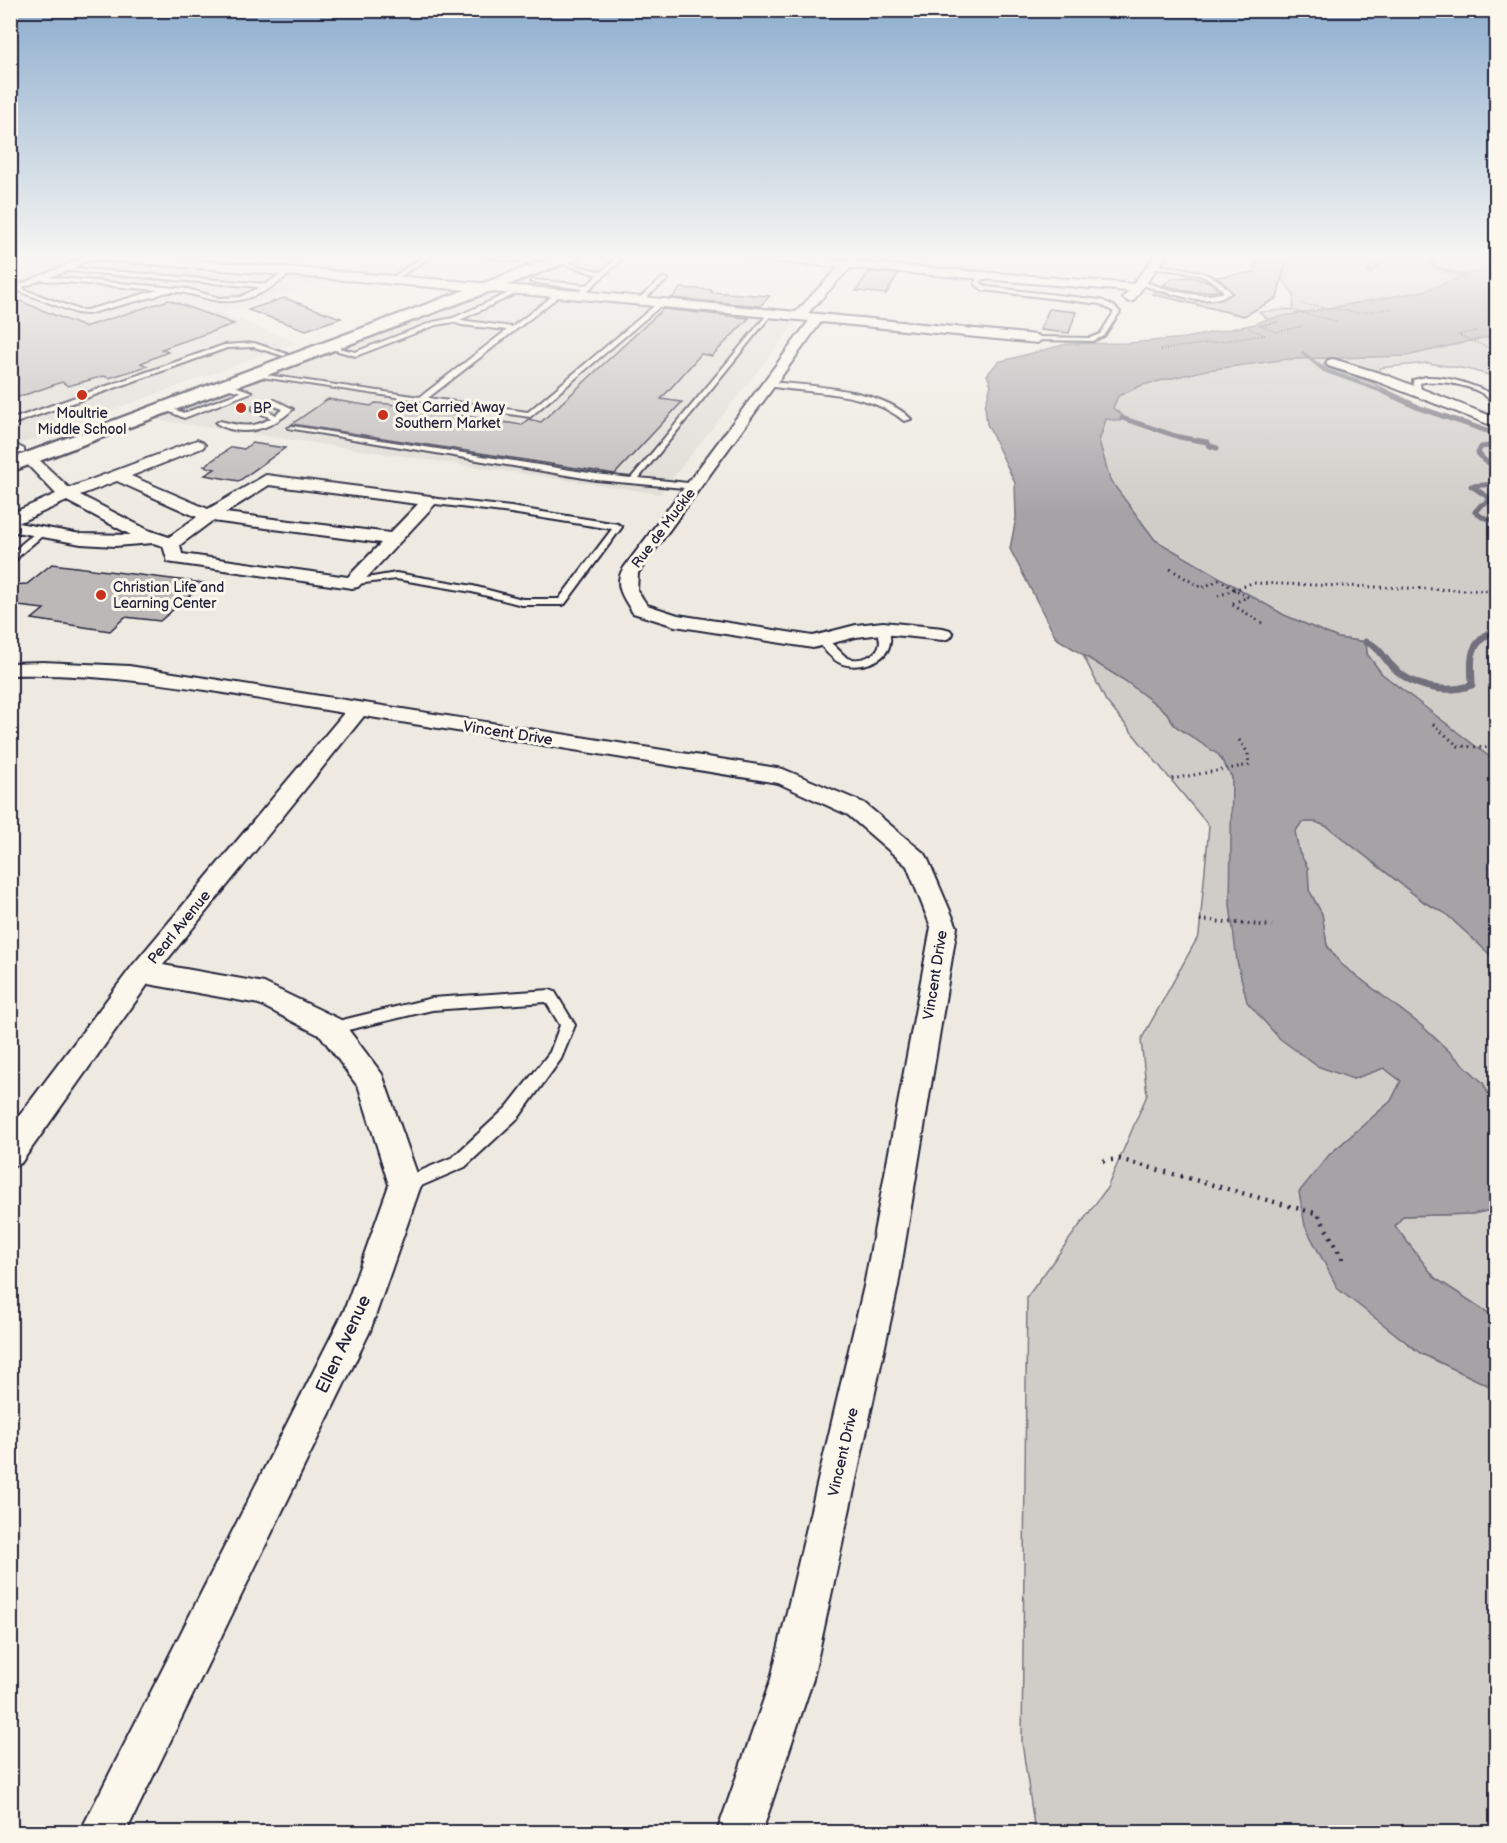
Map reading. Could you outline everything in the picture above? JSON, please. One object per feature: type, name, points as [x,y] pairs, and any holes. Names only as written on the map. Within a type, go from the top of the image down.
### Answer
[{"type":"main road","points":[[16,455],[169,401],[319,342]]},
{"type":"main road","points":[[169,401],[228,392],[342,342]]},
{"type":"street","name":"Rue de Muckle","points":[[794,342],[770,384],[629,573],[628,590],[640,609],[675,620],[813,642],[856,631],[883,628],[943,634]]},
{"type":"street","points":[[1333,363],[1497,423]]},
{"type":"street","points":[[10,520],[67,495],[198,445]]},
{"type":"street","points":[[16,455],[67,495],[141,534],[163,540],[174,558],[352,583],[430,501]]},
{"type":"street","points":[[119,476],[209,516],[394,539]]},
{"type":"street","points":[[10,526],[91,542],[122,543],[163,540],[209,516],[266,480],[430,501]]},
{"type":"street","name":"Vincent Drive","points":[[10,669],[43,668],[129,672],[783,776],[856,809],[916,861],[944,927],[881,1286],[792,1679],[740,1833]]},
{"type":"street","name":"Pearl Avenue","points":[[10,1153],[142,972],[358,709]]},
{"type":"street","points":[[142,972],[264,994],[331,1028],[372,1083],[405,1185]]},
{"type":"street","name":"Ellen Avenue","points":[[102,1833],[358,1319],[405,1185]]},
{"type":"lane","points":[[327,347],[345,354],[356,354],[387,342]]},
{"type":"lane","points":[[421,400],[495,342]]},
{"type":"lane","points":[[250,383],[421,400],[530,415],[615,342]]},
{"type":"lane","points":[[633,480],[747,342]]},
{"type":"lane","points":[[10,423],[226,346],[254,345],[284,354]]},
{"type":"lane","points":[[1417,392],[1416,382],[1428,378],[1450,380],[1492,397],[1497,406]]},
{"type":"lane","points":[[250,383],[257,396]]},
{"type":"lane","points":[[770,384],[877,400],[903,414],[907,419]]},
{"type":"lane","points":[[203,412],[228,392],[241,402]]},
{"type":"lane","points":[[169,401],[183,416],[215,412]]},
{"type":"lane","points":[[220,423],[252,429],[264,428],[289,409],[272,402]]},
{"type":"lane","points":[[256,408],[277,418]]},
{"type":"lane","points":[[230,419],[252,429]]},
{"type":"lane","points":[[292,428],[596,477],[695,486]]},
{"type":"lane","points":[[352,583],[396,576],[473,589],[522,602],[562,602],[618,527],[511,510],[430,501]]},
{"type":"lane","points":[[10,564],[19,551],[42,532]]},
{"type":"lane","points":[[822,640],[848,663],[864,662],[879,655],[885,643],[883,628]]},
{"type":"lane","points":[[331,1028],[432,1004],[550,996],[568,1025],[556,1056],[513,1112],[459,1162],[405,1185]]},
{"type":"path","points":[[1160,350],[1230,342]]},
{"type":"path","points":[[1475,342],[1497,351]]},
{"type":"path","points":[[1170,569],[1202,588],[1219,580],[1248,597],[1231,604],[1264,624]]},
{"type":"path","points":[[1218,596],[1252,583],[1497,591]]},
{"type":"path","points":[[1433,724],[1458,746],[1497,748]]},
{"type":"path","points":[[1172,779],[1250,765],[1248,753],[1239,740]]},
{"type":"path","points":[[1200,920],[1272,926]]},
{"type":"path","points":[[1103,1161],[1119,1159],[1318,1214],[1344,1263]]},
{"type":"shaded area","points":[[11,342],[296,343],[11,447]]},
{"type":"shaded area","points":[[356,342],[781,342],[660,494],[151,419]]},
{"type":"shaded area","points":[[1466,342],[1496,342],[1496,377],[1467,369],[1427,363],[1380,368],[1380,375],[1333,360],[1322,366],[1373,383],[1420,406],[1496,432],[1496,762],[1382,674],[1367,654],[1366,642],[1338,638],[1284,615],[1155,540],[1110,480],[1099,441],[1106,419],[1118,396],[1142,385],[1206,370],[1288,359],[1406,356]]},
{"type":"shaded area","points":[[1466,342],[1406,356],[1288,359],[1206,370],[1142,385],[1118,396],[1113,408],[1123,416],[1120,421],[1106,419],[1099,441],[1110,480],[1155,540],[1284,615],[1338,638],[1366,642],[1367,654],[1382,674],[1496,762],[1496,960],[1445,913],[1424,902],[1328,827],[1316,822],[1302,822],[1295,832],[1299,852],[1308,868],[1309,890],[1322,914],[1327,946],[1341,964],[1422,1026],[1483,1083],[1496,1111],[1496,1209],[1472,1214],[1403,1216],[1395,1226],[1435,1278],[1496,1318],[1496,1389],[1420,1353],[1338,1289],[1305,1226],[1299,1192],[1329,1155],[1391,1101],[1401,1081],[1384,1068],[1353,1079],[1317,1066],[1279,1038],[1247,1002],[1237,961],[1230,905],[1232,777],[1219,755],[1174,725],[1167,713],[1127,682],[1056,638],[1010,549],[1016,518],[1015,483],[987,424],[985,406],[991,385],[987,375],[998,362],[1067,344]]},
{"type":"shaded area","points":[[1083,655],[1127,682],[1167,713],[1174,725],[1219,755],[1232,777],[1233,833],[1353,1079],[1384,1068],[1401,1081],[1391,1101],[1329,1155],[1420,1353],[1496,1389],[1496,1832],[1035,1832],[1022,1742],[1027,1297],[1107,1188],[1147,1095],[1141,1040],[1199,935],[1209,826],[1106,701]]},
{"type":"shaded area","points":[[1302,822],[1316,822],[1328,827],[1424,902],[1445,913],[1496,960],[1496,1111],[1483,1083],[1422,1026],[1341,964],[1327,945],[1322,914],[1309,890],[1308,868],[1299,852],[1295,832]]},
{"type":"shaded area","points":[[1496,1209],[1496,1318],[1435,1278],[1395,1226],[1403,1216],[1472,1214]]},
{"type":"building","points":[[10,342],[181,342],[161,349],[168,352],[141,363],[147,366],[109,378],[104,376],[68,386],[62,382],[10,400]]},
{"type":"building","points":[[627,342],[726,342],[712,356],[701,354],[661,399],[682,402],[615,474],[292,424],[328,399],[371,406],[375,403],[389,404],[522,425],[528,419],[541,422]]},
{"type":"building","points":[[252,443],[285,448],[239,481],[205,475],[215,469],[204,466],[232,447],[244,449]]},
{"type":"building","name":"Christian Life and Learning Center","points":[[52,564],[204,583],[160,621],[125,617],[110,631],[32,619],[44,609],[10,605],[10,585],[27,584]]},
{"type":"waterway","points":[[1303,353],[1324,370],[1385,392]]},
{"type":"waterway","points":[[1382,391],[1421,409],[1496,434]]},
{"type":"waterway","points":[[1122,418],[1179,437],[1207,442],[1210,446],[1217,448]]},
{"type":"waterway","points":[[1496,445],[1481,447],[1478,453],[1484,460],[1496,467]]},
{"type":"waterway","points":[[1496,484],[1471,486],[1488,497],[1490,501],[1481,505],[1475,512],[1482,517],[1496,521]]},
{"type":"waterway","points":[[1366,642],[1377,648],[1398,672],[1417,683],[1439,689],[1461,688],[1472,685],[1471,666],[1476,646],[1496,628]]},
{"type":"place","name":"Moultrie Middle School","points":[[82,395]]},
{"type":"place","name":"BP","points":[[241,408]]},
{"type":"place","name":"Get Carried Away Southern Market","points":[[383,415]]},
{"type":"place","name":"Christian Life and Learning Center","points":[[101,595]]}]
